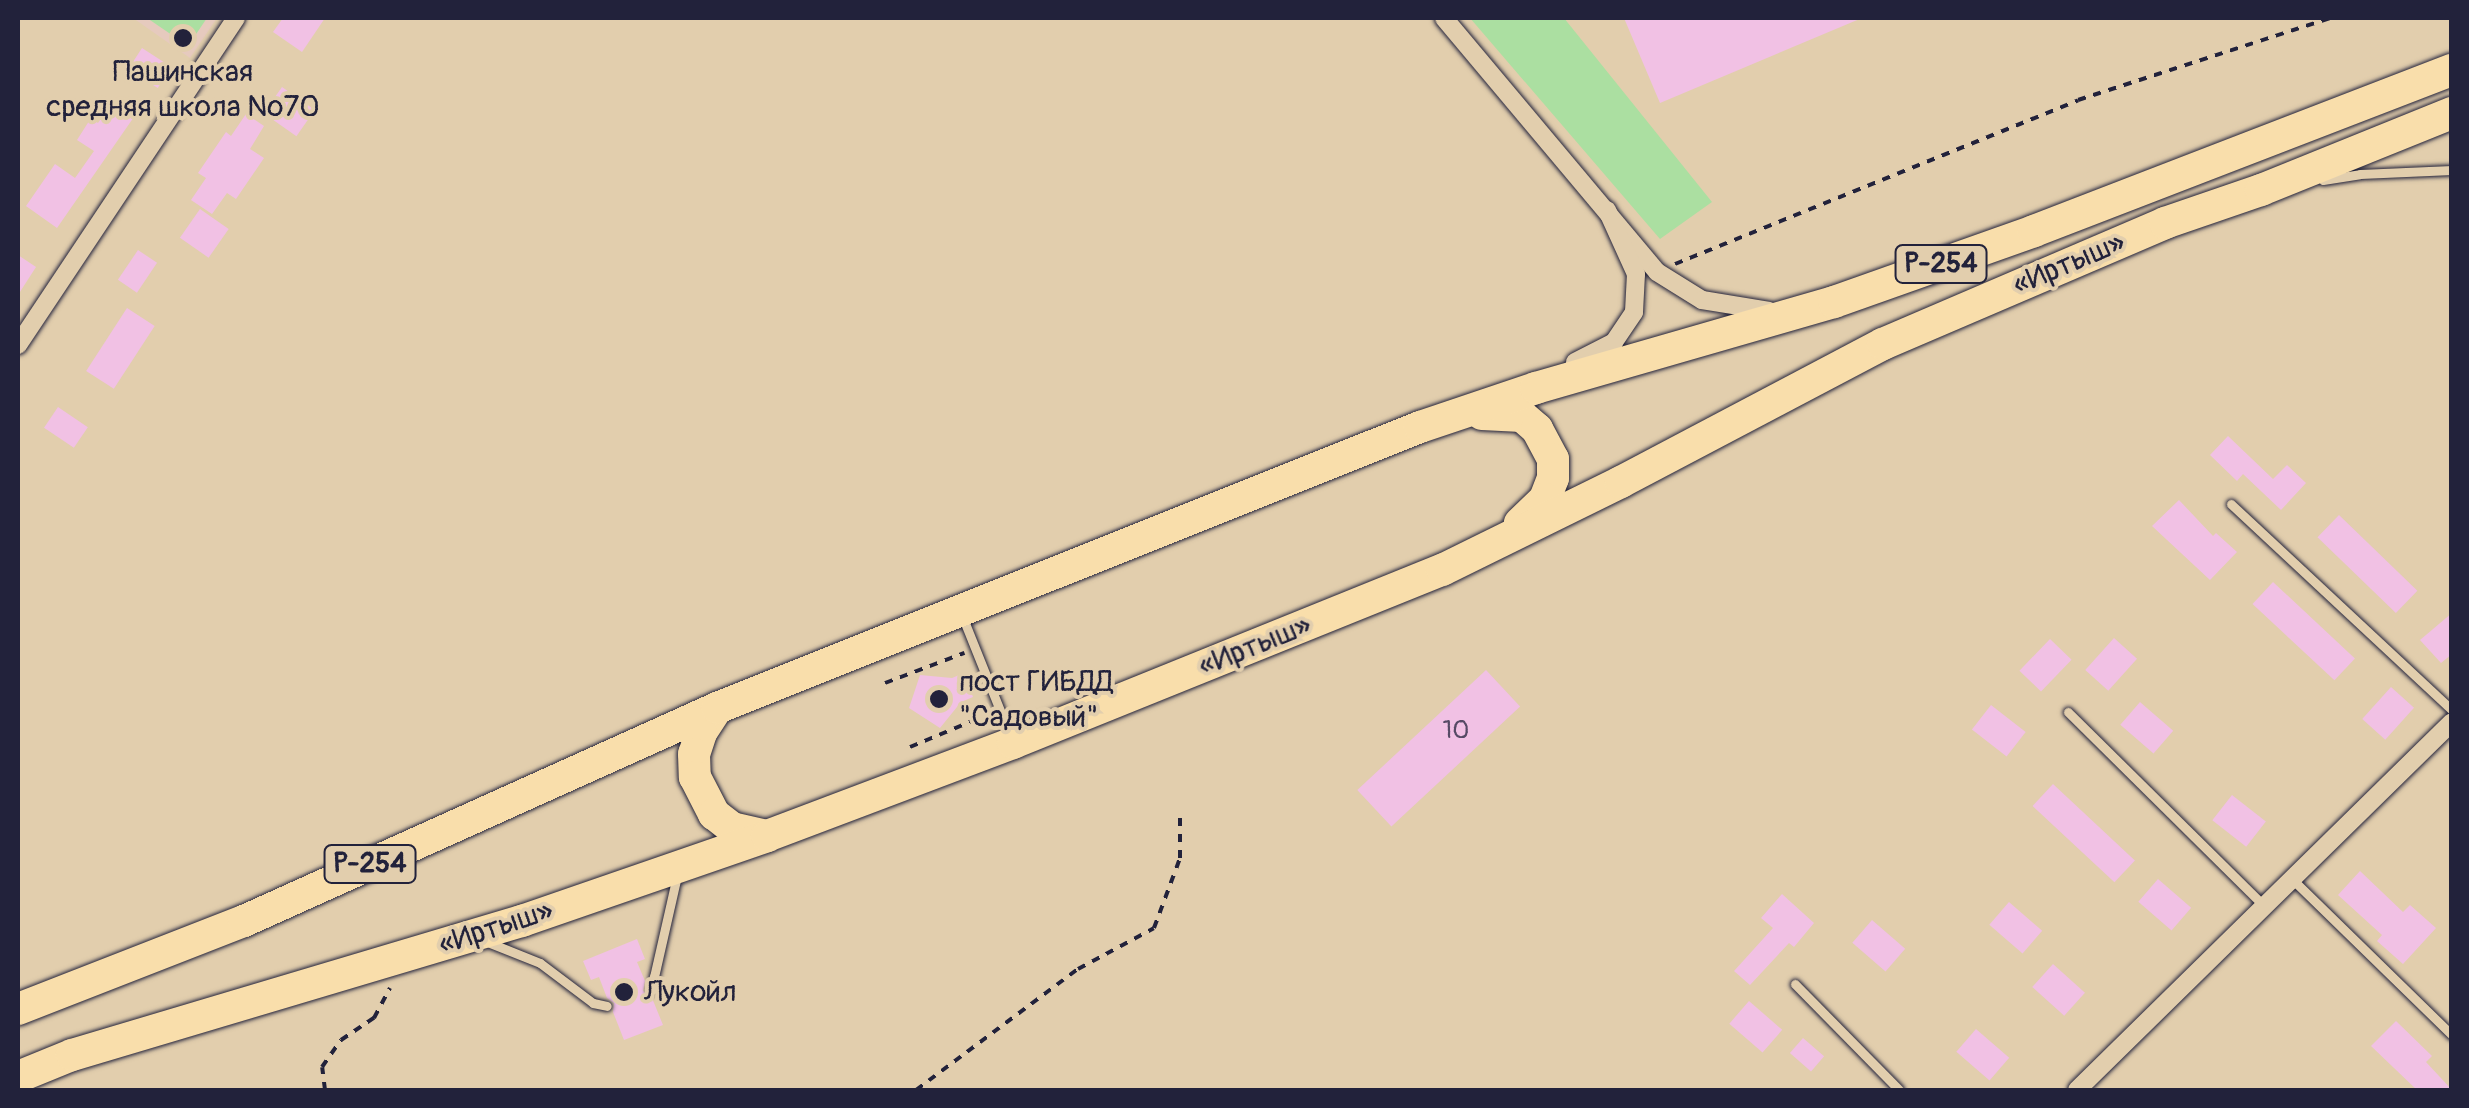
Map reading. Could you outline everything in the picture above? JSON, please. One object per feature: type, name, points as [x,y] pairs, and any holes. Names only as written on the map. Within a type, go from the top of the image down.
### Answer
[{"type":"highway","name":"«Иртыш»","points":[[18,1009],[244,922],[717,708],[1420,427],[1536,388],[1834,302],[2034,232],[2452,70]]},
{"type":"highway","name":"«Иртыш»","points":[[18,1077],[72,1056],[473,937],[679,868],[1013,743],[1475,553],[1622,482],[1883,344],[2166,223],[2452,114]]},
{"type":"highway","points":[[1420,427],[1505,412],[1522,416],[1546,443],[1553,478],[1545,499],[1530,517],[1475,553]]},
{"type":"highway","points":[[717,708],[701,733],[694,754],[695,777],[702,796],[732,828],[767,836]]},
{"type":"street","points":[[18,345],[236,18]]},
{"type":"street","points":[[1444,18],[1657,272],[1702,300],[1731,308],[1786,310],[1834,302]]},
{"type":"street","points":[[1259,490],[1399,419],[1582,360],[1614,342],[1634,312],[1638,294],[1636,274],[1608,210]]},
{"type":"street","points":[[2077,1090],[2452,722]]},
{"type":"lane","points":[[2261,190],[2360,174],[2452,170]]},
{"type":"lane","points":[[2231,504],[2452,710]]},
{"type":"lane","points":[[960,611],[1013,743]]},
{"type":"lane","points":[[2068,712],[2264,906]]},
{"type":"lane","points":[[651,990],[679,868]]},
{"type":"lane","points":[[2291,878],[2452,1034]]},
{"type":"lane","points":[[473,937],[540,964],[593,1002],[606,1006]]},
{"type":"lane","points":[[1795,984],[1900,1090]]},
{"type":"path","points":[[1657,272],[2078,100],[2330,18]]},
{"type":"path","points":[[885,683],[975,648]]},
{"type":"path","points":[[910,747],[1000,709]]},
{"type":"path","points":[[916,1090],[1078,969],[1154,928],[1180,858],[1180,818]]},
{"type":"path","points":[[325,1090],[322,1067],[341,1040],[374,1018],[392,984],[392,961]]},
{"type":"shaded area","name":"Пашинская средняя школа №70","points":[[133,18],[217,18],[190,58]]},
{"type":"green space","points":[[147,18],[207,18],[188,46]]},
{"type":"green space","points":[[1470,18],[1564,18],[1712,202],[1660,239]]},
{"type":"building","points":[[283,18],[325,18],[302,52],[273,32]]},
{"type":"building","points":[[1624,18],[1862,18],[1660,103]]},
{"type":"building","points":[[142,48],[171,67],[158,88],[128,69]]},
{"type":"building","points":[[282,87],[315,110],[296,136],[264,113]]},
{"type":"building","points":[[114,100],[136,114],[57,228],[26,206],[55,164],[75,178],[94,151],[77,140],[91,118],[98,123]]},
{"type":"building","points":[[246,114],[264,126],[250,149],[264,158],[236,199],[227,193],[212,214],[191,200],[206,178],[198,173],[226,132],[231,136]]},
{"type":"building","points":[[200,209],[229,229],[209,258],[180,238]]},
{"type":"building","points":[[138,250],[157,263],[137,293],[118,280]]},
{"type":"building","points":[[18,255],[36,267],[18,295]]},
{"type":"building","points":[[127,308],[155,326],[114,389],[86,371]]},
{"type":"building","points":[[58,407],[88,427],[74,448],[44,428]]},
{"type":"building","points":[[2228,436],[2273,479],[2287,465],[2306,483],[2281,510],[2243,474],[2237,481],[2210,455]]},
{"type":"building","points":[[2179,500],[2213,536],[2216,533],[2237,552],[2210,580],[2152,526]]},
{"type":"building","points":[[2339,515],[2417,591],[2396,613],[2317,537]]},
{"type":"building","points":[[2273,582],[2355,658],[2334,680],[2253,604]]},
{"type":"building","points":[[2452,613],[2452,654],[2441,663],[2420,640]]},
{"type":"building","points":[[2114,638],[2137,659],[2108,691],[2085,670]]},
{"type":"building","points":[[2050,639],[2072,660],[2041,691],[2019,671]]},
{"type":"building","points":[[1486,670],[1520,707],[1391,827],[1357,790]]},
{"type":"building","name":"пост ГИБДД \"Садовый\"","points":[[964,673],[973,697],[961,702],[940,728],[909,708],[920,675],[952,678]]},
{"type":"building","points":[[2391,687],[2414,708],[2385,740],[2362,719]]},
{"type":"building","points":[[2140,702],[2173,731],[2154,754],[2120,725]]},
{"type":"building","points":[[1991,705],[2026,732],[2007,757],[1972,729]]},
{"type":"building","points":[[2053,784],[2135,860],[2114,882],[2033,806]]},
{"type":"building","points":[[2232,795],[2266,821],[2246,847],[2212,820]]},
{"type":"building","points":[[2360,871],[2403,912],[2410,905],[2436,928],[2403,964],[2377,941],[2382,935],[2338,895]]},
{"type":"building","points":[[2158,879],[2191,908],[2172,931],[2138,902]]},
{"type":"building","points":[[1782,894],[1814,923],[1794,947],[1789,943],[1750,985],[1734,971],[1773,928],[1761,918]]},
{"type":"building","points":[[2009,902],[2042,931],[2023,954],[1989,925]]},
{"type":"building","points":[[1872,920],[1905,949],[1886,972],[1852,943]]},
{"type":"building","points":[[637,939],[645,959],[637,962],[645,981],[643,991],[652,998],[663,1025],[624,1040],[613,1012],[614,1003],[607,998],[599,977],[591,980],[583,961]]},
{"type":"building","points":[[2053,964],[2085,993],[2064,1016],[2032,987]]},
{"type":"building","points":[[1749,1001],[1782,1030],[1763,1053],[1729,1024]]},
{"type":"building","points":[[2396,1021],[2432,1056],[2426,1062],[2452,1090],[2417,1090],[2371,1046]]},
{"type":"building","points":[[1976,1029],[2009,1058],[1990,1081],[1956,1052]]},
{"type":"building","points":[[1803,1038],[1824,1056],[1811,1071],[1790,1053]]},
{"type":"place","name":"Пашинская средняя школа №70","points":[[183,38]]},
{"type":"place","name":"пост ГИБДД \"Садовый\"","points":[[939,699]]},
{"type":"place","name":"Лукойл","points":[[624,992]]}]
